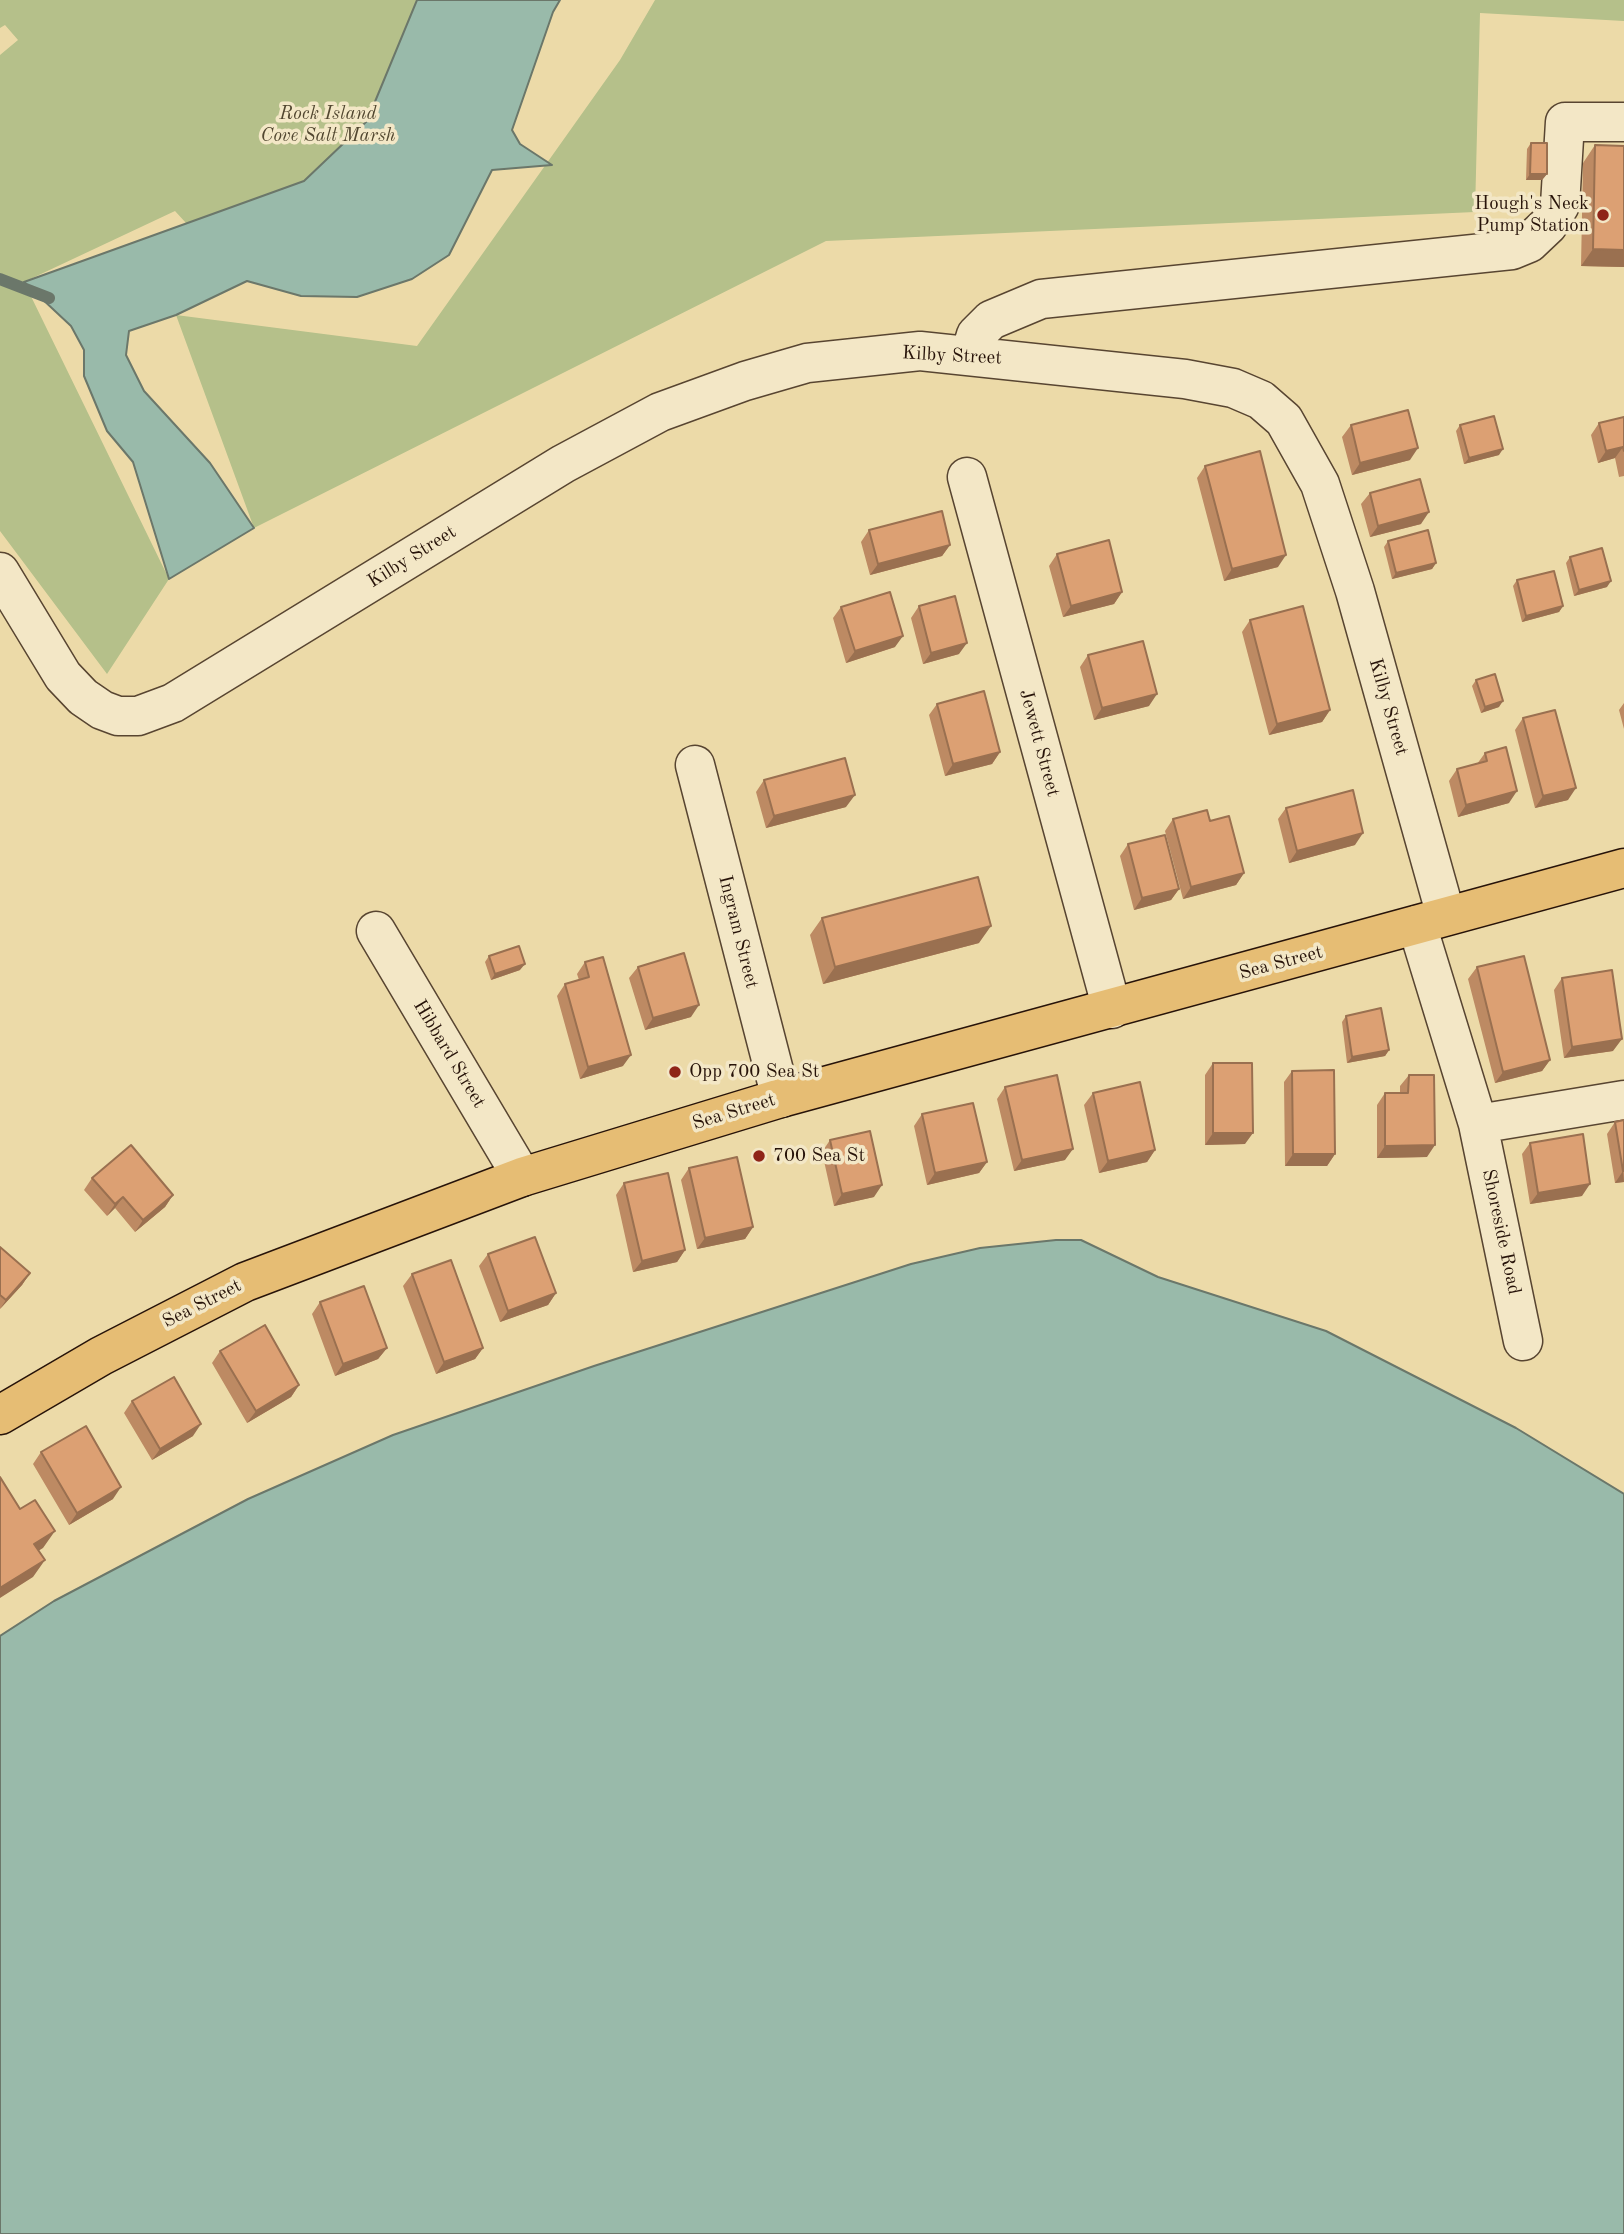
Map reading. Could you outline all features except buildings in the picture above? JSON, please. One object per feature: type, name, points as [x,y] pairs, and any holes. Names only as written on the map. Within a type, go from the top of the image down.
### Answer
[{"type":"main road","name":"Sea Street","points":[[0,1415],[101,1356],[245,1282],[522,1177],[781,1098],[1624,868]]},
{"type":"street","points":[[971,355],[976,335],[991,320],[1041,299],[1512,250],[1529,243],[1548,225],[1560,205],[1565,121],[1624,122]]},
{"type":"street","name":"Kilby Street","points":[[0,572],[63,676],[83,697],[102,710],[118,716],[138,716],[173,703],[563,464],[660,412],[807,363],[920,351],[1233,388],[1261,400],[1284,420],[1320,484],[1334,522],[1431,921]]},
{"type":"street","name":"Jewett Street","points":[[967,477],[1111,1009]]},
{"type":"street","name":"Ingram Street","points":[[695,765],[781,1098]]},
{"type":"street","name":"Shoreside Road","points":[[1431,921],[1478,1124],[1523,1341]]},
{"type":"street","name":"Hibbard Street","points":[[376,931],[522,1177]]},
{"type":"street","points":[[1478,1124],[1624,1100]]},
{"type":"green space","name":"Rock Island Cove Salt Marsh","points":[[0,0],[516,0],[455,159],[186,223],[175,211],[24,282],[169,579],[107,674],[0,531],[0,55],[18,40],[5,25],[0,28]]},
{"type":"green space","points":[[655,0],[1624,0],[1624,21],[1480,13],[1475,212],[826,241],[254,528],[176,315],[417,346],[620,60]]},
{"type":"shaded area","points":[[417,0],[560,0],[553,12],[512,130],[520,144],[552,165],[492,170],[449,255],[412,279],[357,297],[301,296],[247,281],[176,315],[129,331],[126,355],[144,391],[210,463],[254,528],[169,579],[133,462],[107,431],[84,376],[84,350],[71,326],[24,282],[304,181],[367,121]]},
{"type":"shaded area","points":[[1081,1240],[1158,1277],[1326,1331],[1516,1428],[1624,1494],[1624,2234],[0,2234],[0,1636],[54,1601],[248,1499],[393,1435],[594,1366],[911,1264],[980,1248]]},
{"type":"waterway","points":[[0,279],[49,298]]},
{"type":"place","name":"Hough's Neck Pump Station","points":[[1603,215]]},
{"type":"place","name":"Opp 700 Sea St","points":[[675,1072]]},
{"type":"place","name":"700 Sea St","points":[[759,1156]]}]
